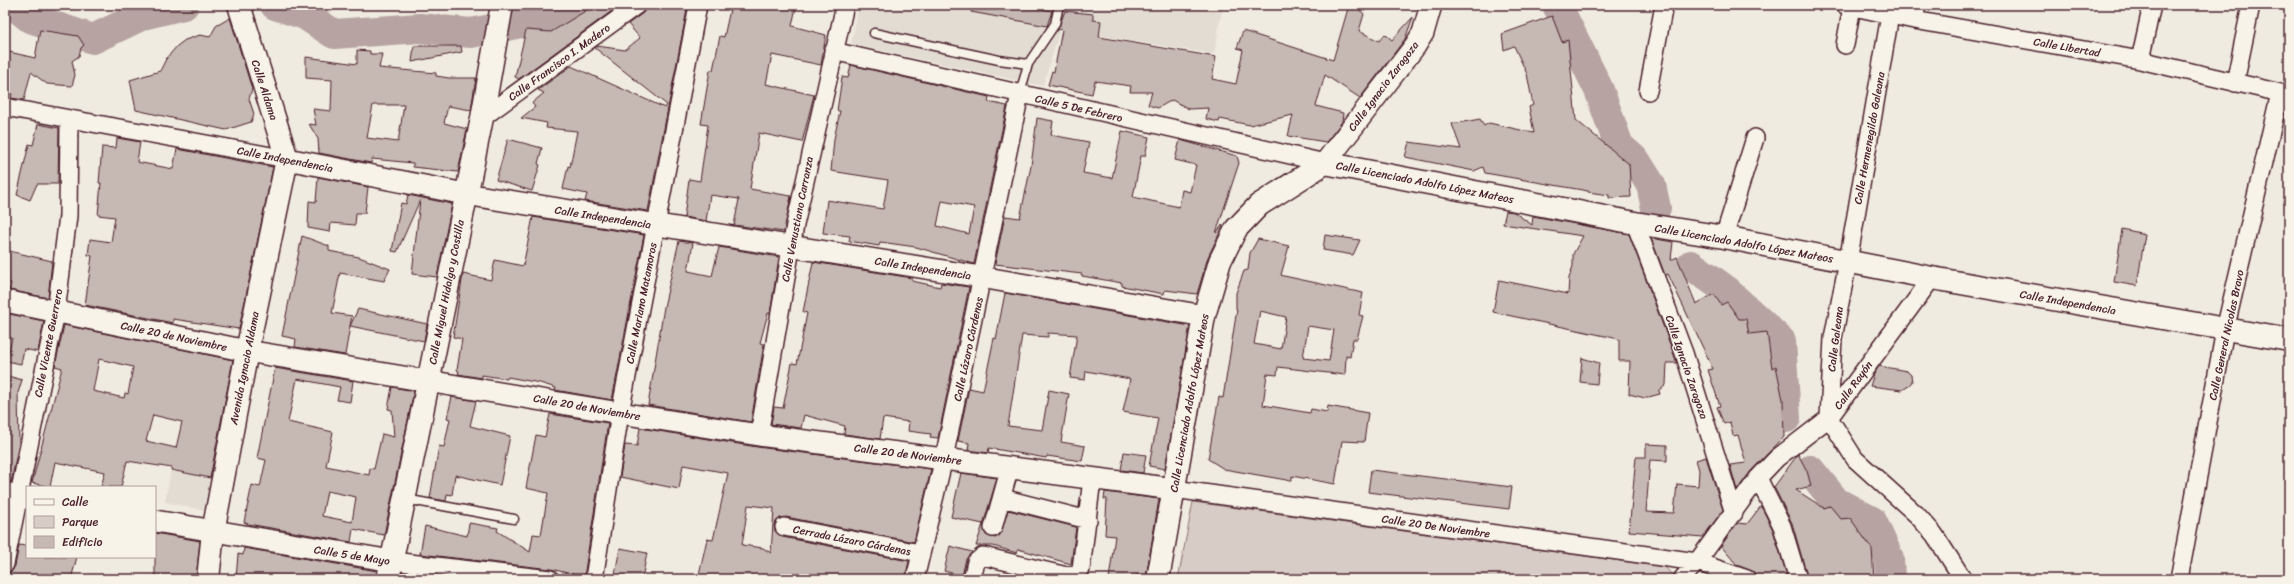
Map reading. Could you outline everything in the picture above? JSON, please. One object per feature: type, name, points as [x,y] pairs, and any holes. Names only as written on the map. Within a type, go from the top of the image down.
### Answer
[{"type":"main road","name":"Calle Miguel Hidalgo y Costilla","points":[[390,570],[430,380],[465,194],[482,118],[502,5]]},
{"type":"main road","name":"Calle Aldama","points":[[241,13],[287,159]]},
{"type":"main road","name":"Avenida Ignacio Aldama","points":[[208,579],[213,532],[247,351],[287,159]]},
{"type":"main road","name":"Calle Licenciado Adolfo López Mateos","points":[[1158,579],[1204,316],[1220,261],[1236,229],[1259,205],[1325,162],[1635,223],[1724,237],[1848,262]]},
{"type":"main road","name":"Calle Independencia","points":[[1848,262],[2225,330],[2289,340]]},
{"type":"street","name":"Calle Francisco I. Madero","points":[[482,118],[637,5]]},
{"type":"street","name":"Calle Mariano Matamoros","points":[[594,579],[620,413],[698,5]]},
{"type":"street","name":"Calle Venustiano Carranza","points":[[759,435],[791,247],[833,51],[845,5]]},
{"type":"street","points":[[1648,91],[1664,5]]},
{"type":"street","points":[[2140,60],[2152,5]]},
{"type":"street","points":[[2235,83],[2251,5]]},
{"type":"street","points":[[1845,45],[1848,6]]},
{"type":"street","name":"Calle Libertad","points":[[1848,6],[1890,15],[1915,12],[2140,60],[2284,94]]},
{"type":"street","name":"Calle Ignacio Zaragoza","points":[[1325,162],[1415,46],[1430,11]]},
{"type":"street","name":"Calle Hermenegildo Galeana","points":[[1848,262],[1890,15]]},
{"type":"street","name":"Calle 5 De Febrero","points":[[833,51],[1325,162]]},
{"type":"street","name":"Calle Lázaro Cárdenas","points":[[915,579],[944,458],[983,278],[1020,94]]},
{"type":"street","name":"Calle General Nicolas Bravo","points":[[2179,579],[2225,330],[2284,94]]},
{"type":"street","name":"Calle Independencia","points":[[5,107],[287,159],[465,194],[983,278],[1204,316]]},
{"type":"street","name":"Calle Vicente Guerrero","points":[[5,564],[16,496],[56,312],[68,216],[69,120]]},
{"type":"street","points":[[1724,237],[1755,138]]},
{"type":"street","name":"Calle Ignacio Zaragoza","points":[[1635,223],[1684,353],[1734,513]]},
{"type":"street","name":"Calle Galeana","points":[[1829,418],[1833,338],[1848,262]]},
{"type":"street","name":"Calle Rayón","points":[[1682,579],[1697,562],[1734,513],[1758,478],[1777,458],[1829,418],[1932,278]]},
{"type":"street","name":"Calle 20 de Noviembre","points":[[5,302],[247,351],[430,380],[620,413],[759,435],[1174,489]]},
{"type":"street","points":[[1829,418],[1855,459],[1917,516],[1934,534],[1962,579]]},
{"type":"street","points":[[993,528],[1010,467]]},
{"type":"street","points":[[1758,478],[1782,526],[1798,579]]},
{"type":"street","points":[[972,579],[976,562],[983,556],[1067,576],[1078,574],[1081,569],[1092,479]]},
{"type":"street","name":"Calle 20 De Noviembre","points":[[1174,489],[1697,562]]},
{"type":"street","points":[[1002,498],[1088,520]]},
{"type":"street","name":"Calle 5 de Mayo","points":[[156,522],[213,532],[390,570],[550,579]]},
{"type":"street","name":"Cerrada Lázaro Cárdenas","points":[[784,526],[920,553]]},
{"type":"street","points":[[1697,562],[1747,579]]},
{"type":"lane","points":[[1020,94],[1028,64],[1055,24],[1059,5]]},
{"type":"lane","points":[[874,33],[1028,64]]},
{"type":"lane","points":[[404,499],[514,518]]},
{"type":"shaded area","points":[[859,5],[1223,5],[1214,54],[1060,30],[1043,86],[851,44]]},
{"type":"shaded area","points":[[171,470],[220,480],[213,512],[165,502]]},
{"type":"green space","points":[[1193,502],[1665,567],[1675,578],[1178,579]]},
{"type":"building","points":[[595,5],[620,5],[519,79],[515,77],[526,30],[551,32]]},
{"type":"building","points":[[647,5],[688,5],[648,211],[585,201],[587,194],[563,189],[568,166],[570,167],[577,131],[546,128],[547,123],[521,118],[535,107],[532,103],[544,93],[538,90],[571,66],[665,108],[667,105],[595,48],[597,46],[625,50],[640,38],[628,24],[643,13]]},
{"type":"building","points":[[731,5],[782,5],[796,7],[792,26],[826,35],[821,65],[772,55],[766,84],[814,95],[802,142],[759,133],[750,189],[791,196],[784,232],[734,225],[739,199],[710,195],[706,221],[684,217],[689,179],[700,181],[708,125],[701,124],[710,70],[713,70],[720,36],[724,37]]},
{"type":"building","points":[[972,5],[1021,5],[1052,11],[1047,26],[971,12]]},
{"type":"building","points":[[1349,5],[1354,5],[1364,14],[1359,31],[1379,41],[1385,34],[1392,40],[1413,17],[1405,39],[1360,98],[1325,75],[1316,106],[1343,113],[1342,122],[1326,142],[1288,136],[1293,115],[1250,125],[1220,119],[1219,122],[1206,119],[1208,108],[1189,109],[1172,100],[1158,108],[1148,105],[1152,92],[1130,92],[1131,86],[1095,81],[1092,94],[1048,85],[1052,71],[1054,72],[1062,30],[1058,29],[1065,11],[1093,14],[1093,20],[1101,21],[1099,37],[1216,57],[1212,79],[1236,84],[1243,50],[1237,48],[1243,31],[1333,60]]},
{"type":"building","points":[[1552,16],[1562,42],[1568,40],[1576,120],[1629,164],[1631,197],[1609,198],[1609,195],[1485,173],[1483,167],[1474,171],[1405,157],[1409,142],[1461,149],[1452,124],[1480,119],[1484,126],[1489,123],[1534,133],[1529,107],[1533,105],[1527,74],[1514,46],[1504,50],[1502,34]]},
{"type":"building","points":[[230,18],[252,89],[249,99],[254,114],[251,122],[226,130],[136,110],[130,80],[160,71],[166,59],[177,46],[185,40],[200,35],[210,37],[216,26]]},
{"type":"building","points":[[40,30],[78,36],[84,45],[81,48],[79,56],[72,61],[75,75],[72,86],[47,84],[31,72],[24,100],[11,98],[12,94],[5,92],[5,51],[35,58]]},
{"type":"building","points":[[414,46],[461,46],[462,52],[412,62]]},
{"type":"building","points":[[357,50],[370,51],[370,54],[382,54],[379,68],[436,73],[436,76],[449,78],[476,78],[471,110],[448,106],[444,123],[467,129],[458,172],[413,167],[413,163],[372,159],[371,163],[319,153],[318,139],[309,124],[316,125],[313,109],[331,111],[332,80],[306,78],[306,57],[357,64]],"holes":[[[373,105],[404,105],[398,142],[367,138]]]},
{"type":"building","points":[[851,65],[989,97],[988,102],[1007,106],[974,264],[916,247],[880,242],[879,246],[849,241],[850,236],[823,233],[827,200],[883,209],[888,180],[831,171],[834,139],[840,111],[837,111],[842,77],[848,78]],"holes":[[[942,201],[974,207],[969,234],[937,226]]]},
{"type":"building","points":[[1037,118],[1053,121],[1051,135],[1089,142],[1083,173],[1112,178],[1122,131],[1149,137],[1145,156],[1141,156],[1133,197],[1179,207],[1182,190],[1190,192],[1196,165],[1175,160],[1180,140],[1237,156],[1239,163],[1216,233],[1223,224],[1222,228],[1208,257],[1197,294],[1165,290],[1164,294],[1122,286],[1122,283],[1082,276],[1082,274],[995,264],[1005,216],[1020,218],[1031,166]]},
{"type":"building","points":[[38,124],[59,128],[58,184],[37,184],[30,200],[17,195],[29,144],[33,145]]},
{"type":"building","points":[[117,138],[140,142],[137,162],[173,169],[177,149],[273,167],[239,329],[173,319],[173,323],[85,305],[92,256],[88,255],[90,239],[111,242],[115,217],[98,215],[101,183],[99,183],[102,147],[116,148]]},
{"type":"building","points":[[508,139],[542,148],[538,164],[540,165],[532,191],[496,180]]},
{"type":"building","points":[[318,177],[368,187],[365,213],[356,213],[355,225],[331,223],[330,232],[308,228],[309,201],[316,202]]},
{"type":"building","points":[[408,195],[452,204],[437,277],[412,274],[420,200],[397,252],[392,251],[401,203],[406,204]]},
{"type":"building","points":[[1506,211],[1514,212],[1532,225],[1533,216],[1629,234],[1677,363],[1667,363],[1666,385],[1659,391],[1660,394],[1645,398],[1629,394],[1630,361],[1619,361],[1619,339],[1493,312],[1499,280],[1568,294],[1569,278],[1573,266],[1573,254],[1583,236],[1503,224]]},
{"type":"building","points":[[533,217],[644,235],[612,400],[555,390],[556,388],[540,383],[508,377],[507,379],[482,375],[482,378],[458,374],[459,371],[457,370],[462,339],[453,337],[463,274],[491,280],[495,260],[523,266]]},
{"type":"building","points":[[2122,229],[2145,234],[2137,286],[2114,282]]},
{"type":"building","points":[[1325,235],[1360,240],[1353,255],[1323,250]]},
{"type":"building","points":[[302,236],[329,246],[329,251],[359,257],[390,269],[384,281],[340,273],[332,313],[352,316],[345,355],[295,347],[296,339],[282,336]]},
{"type":"building","points":[[1651,238],[1673,242],[1671,260],[1677,257],[1696,304],[1714,294],[1721,305],[1727,302],[1739,319],[1746,319],[1749,334],[1767,332],[1772,368],[1776,366],[1783,400],[1784,437],[1751,471],[1737,490],[1730,465],[1746,463],[1738,435],[1733,436],[1730,422],[1724,424],[1717,407],[1720,406],[1708,370],[1713,369],[1668,274],[1665,275]]},
{"type":"building","points":[[1258,239],[1289,246],[1281,275],[1363,293],[1359,315],[1363,316],[1357,339],[1353,339],[1350,357],[1346,356],[1345,375],[1278,367],[1277,375],[1267,374],[1263,405],[1310,413],[1311,409],[1327,412],[1328,406],[1368,413],[1364,442],[1342,441],[1335,484],[1292,476],[1292,481],[1224,469],[1208,459],[1219,397],[1223,398],[1237,309],[1236,293],[1244,271],[1248,270],[1250,253]],"holes":[[[1260,311],[1286,317],[1281,349],[1254,344]],[[1308,326],[1334,330],[1329,361],[1303,358]]]},
{"type":"building","points":[[679,241],[693,243],[688,271],[712,276],[719,247],[779,257],[770,314],[768,313],[760,343],[764,344],[751,422],[648,405],[664,307]]},
{"type":"building","points":[[5,250],[52,261],[48,298],[9,290],[11,283],[5,282]]},
{"type":"building","points":[[813,262],[912,278],[912,281],[940,287],[941,283],[969,287],[938,438],[930,437],[931,434],[908,431],[909,422],[883,418],[880,439],[844,434],[845,426],[804,415],[801,428],[771,424],[774,407],[783,408],[792,363],[797,364],[807,313],[803,312]]},
{"type":"building","points":[[1005,293],[1190,326],[1165,469],[1149,466],[1158,418],[1123,412],[1130,379],[1086,371],[1085,380],[1070,378],[1077,335],[1048,333],[1048,337],[1022,335],[1008,426],[1042,430],[1049,390],[1069,394],[1061,442],[1085,446],[1082,461],[1047,456],[1046,458],[989,448],[988,453],[968,450],[969,443],[958,441],[969,388],[983,391],[994,338],[996,339]]},
{"type":"building","points":[[358,309],[427,324],[424,341],[350,326]]},
{"type":"building","points":[[5,313],[44,321],[38,352],[24,349],[21,364],[7,361],[12,338],[5,337]]},
{"type":"building","points":[[64,325],[233,360],[210,478],[171,470],[172,468],[127,461],[121,486],[101,486],[105,472],[55,462],[50,486],[32,483],[62,368],[55,366]],"holes":[[[99,359],[133,367],[128,394],[125,393],[124,398],[93,391]],[[153,415],[182,422],[176,448],[146,441]]]},
{"type":"building","points":[[1582,358],[1599,363],[1597,384],[1580,382]]},
{"type":"building","points":[[1879,366],[1907,371],[1911,375],[1912,382],[1902,390],[1870,386],[1874,374]]},
{"type":"building","points":[[275,368],[353,381],[350,402],[337,400],[340,387],[297,379],[288,422],[333,432],[326,466],[369,475],[370,468],[374,469],[382,434],[394,437],[392,410],[388,409],[392,387],[414,391],[384,535],[353,529],[351,542],[248,524],[244,522],[252,485],[260,487],[266,460],[257,458]],"holes":[[[327,491],[356,497],[352,522],[322,516]]]},
{"type":"building","points":[[8,376],[22,380],[18,393],[19,443],[11,482],[5,481],[5,390]]},
{"type":"building","points":[[452,397],[476,401],[470,426],[510,436],[500,485],[455,475],[452,495],[447,494],[446,501],[430,498],[439,446],[444,447],[450,419],[447,418]]},
{"type":"building","points":[[550,414],[608,423],[584,577],[551,569],[420,554],[425,526],[467,536],[469,523],[498,528],[497,531],[530,552],[533,534],[541,535],[548,493],[526,488],[536,435],[545,437]]},
{"type":"building","points":[[640,428],[757,447],[931,469],[914,542],[786,517],[780,518],[774,525],[775,531],[782,537],[909,561],[905,579],[698,579],[707,539],[713,540],[728,473],[683,465],[679,489],[620,477],[625,445],[637,446]],"holes":[[[748,505],[774,508],[771,553],[763,548],[742,545]]]},
{"type":"building","points":[[1646,444],[1667,445],[1667,461],[1650,460],[1646,512],[1674,513],[1677,484],[1698,486],[1699,470],[1696,460],[1706,457],[1723,510],[1703,537],[1629,531],[1636,457],[1646,457]]},
{"type":"building","points":[[1124,452],[1146,455],[1143,473],[1121,470]]},
{"type":"building","points":[[1798,454],[1807,471],[1811,486],[1796,490],[1824,508],[1830,506],[1841,519],[1850,518],[1872,549],[1874,579],[1857,579],[1857,575],[1831,579],[1808,579],[1792,523],[1774,487]]},
{"type":"building","points":[[1371,470],[1512,487],[1509,509],[1368,492]]},
{"type":"building","points":[[961,473],[997,478],[983,525],[986,535],[995,538],[1000,535],[1008,510],[1076,527],[1071,564],[1018,549],[1017,553],[993,546],[976,546],[983,524],[951,517]]},
{"type":"building","points":[[1105,492],[1159,499],[1146,577],[1136,575],[1135,579],[1109,579],[1115,536],[1105,535],[1107,499],[1104,499]]},
{"type":"building","points":[[1761,506],[1773,530],[1788,579],[1757,579],[1754,572],[1737,565],[1721,546],[1737,523],[1747,524]]},
{"type":"building","points":[[156,533],[200,541],[196,579],[155,579]]},
{"type":"building","points":[[19,545],[26,546],[26,558],[77,558],[71,579],[5,579],[5,574],[12,571],[15,566]]},
{"type":"building","points":[[950,546],[972,552],[966,559],[962,576],[944,571]]},
{"type":"building","points":[[244,548],[377,571],[376,579],[236,579],[238,554],[243,555]]},
{"type":"building","points":[[620,548],[647,553],[642,579],[614,579]]},
{"type":"building","points":[[416,574],[458,579],[415,579]]},
{"type":"waterway","points":[[14,5],[30,18],[93,39],[143,15],[184,5]]},
{"type":"waterway","points":[[275,5],[305,15],[334,34],[420,28],[471,33],[551,17],[573,5]]},
{"type":"waterway","points":[[1557,5],[1599,90],[1619,146],[1636,161],[1651,185],[1656,208]]},
{"type":"waterway","points":[[1691,265],[1722,287],[1781,341],[1786,418]]},
{"type":"waterway","points":[[1810,470],[1836,502],[1872,521],[1889,558],[1890,579]]}]
